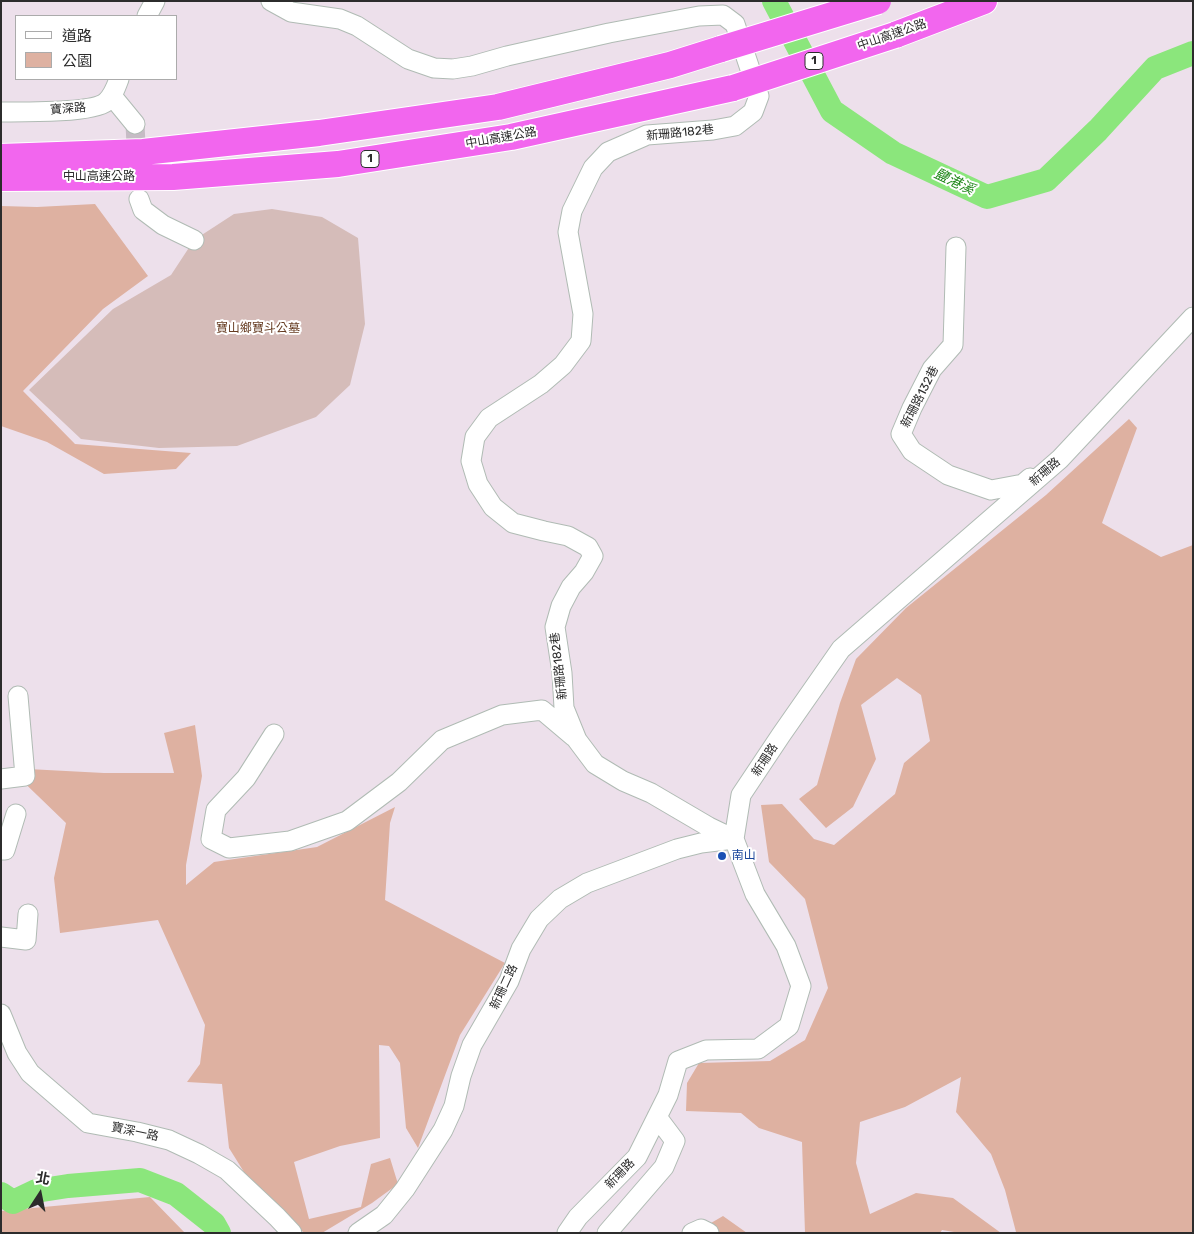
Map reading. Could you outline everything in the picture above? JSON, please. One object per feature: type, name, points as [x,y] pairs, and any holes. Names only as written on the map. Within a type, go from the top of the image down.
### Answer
[{"type":"highway","name":"中山高速公路","points":[[1,157],[143,152],[319,133],[498,106],[670,65],[878,1]]},
{"type":"highway","name":"中山高速公路","points":[[1,178],[173,177],[338,164],[511,137],[733,88],[895,35],[984,1]]},
{"type":"street","points":[[148,15],[155,1]]},
{"type":"street","name":"新珊路182巷","points":[[271,1],[291,12],[340,19],[357,26],[408,59],[434,68],[453,69],[609,33],[699,16],[723,15],[735,24],[759,96],[753,112],[735,126],[713,130],[647,135],[608,152],[593,168],[572,211],[568,232],[583,314],[581,341],[563,365],[513,404],[489,418],[475,437],[471,461],[478,484],[493,507],[513,523],[568,536],[588,547],[593,556],[584,572],[571,587],[561,606],[554,627],[562,673],[564,708],[577,740]]},
{"type":"street","points":[[116,87],[135,124]]},
{"type":"street","name":"寶深路","points":[[1,112],[76,110],[96,107],[105,104],[116,87]]},
{"type":"street","points":[[139,198],[142,210],[163,225],[194,240]]},
{"type":"street","name":"新珊路132巷","points":[[956,248],[952,345],[932,369],[912,408],[902,434],[908,446],[912,451],[948,475],[991,490],[1023,484],[1075,444]]},
{"type":"street","name":"新珊路","points":[[567,1233],[578,1217],[637,1157],[668,1095],[678,1061],[706,1050],[758,1048],[789,1026],[801,986],[786,946],[756,894],[734,839],[741,795],[781,735],[841,649],[1053,465],[1075,444],[1193,317]]},
{"type":"street","points":[[1,779],[25,776],[18,696]]},
{"type":"street","name":"新珊路182巷","points":[[274,734],[246,778],[216,810],[211,839],[230,848],[290,842],[347,821],[399,782],[442,740],[502,715],[542,710],[577,740],[595,764],[623,781],[650,793],[734,839]]},
{"type":"street","points":[[1,850],[5,850],[16,814]]},
{"type":"street","name":"新珊二路","points":[[358,1233],[384,1215],[405,1190],[442,1130],[454,1106],[461,1076],[472,1045],[505,989],[521,949],[539,919],[560,899],[587,883],[677,848],[734,839]]},
{"type":"street","points":[[1,937],[26,940],[28,914]]},
{"type":"street","name":"寶深一路","points":[[1,1014],[17,1053],[30,1073],[88,1123],[169,1140],[199,1154],[227,1170],[292,1233]]},
{"type":"street","points":[[607,1233],[664,1167],[675,1141],[657,1116]]},
{"type":"street","points":[[692,1233],[701,1229],[709,1233]]},
{"type":"green space","points":[[95,204],[148,276],[103,309],[23,391],[75,444],[191,453],[176,469],[104,474],[47,442],[1,426],[1,206],[37,207]]},
{"type":"green space","name":"寶山鄉寶斗公墓","points":[[272,209],[322,217],[358,238],[365,324],[350,385],[316,417],[237,446],[159,448],[81,439],[29,390],[113,309],[171,275],[194,240],[234,214]]},
{"type":"green space","points":[[1129,419],[1137,428],[1102,523],[1161,557],[1193,545],[1193,1233],[1016,1232],[1005,1190],[991,1154],[956,1112],[961,1077],[905,1107],[860,1122],[856,1163],[870,1214],[916,1193],[953,1198],[1001,1233],[960,1233],[942,1230],[940,1233],[805,1233],[802,1142],[759,1128],[741,1113],[686,1111],[687,1083],[699,1063],[770,1061],[805,1040],[828,988],[805,899],[769,862],[761,805],[782,804],[814,839],[834,845],[895,794],[904,763],[930,741],[921,695],[897,678],[861,705],[876,759],[853,807],[826,828],[799,799],[817,785],[840,703],[856,659],[906,608],[1046,495]]},
{"type":"green space","points":[[195,725],[202,776],[186,865],[186,885],[214,862],[317,847],[395,807],[390,823],[385,900],[505,963],[460,1035],[418,1148],[406,1128],[400,1063],[389,1046],[379,1045],[380,1138],[340,1146],[294,1162],[309,1219],[361,1207],[371,1164],[390,1158],[398,1184],[372,1203],[322,1233],[304,1233],[244,1172],[229,1148],[222,1084],[187,1082],[200,1064],[205,1025],[158,920],[60,933],[54,878],[66,823],[9,768],[104,773],[174,773],[164,733]]},
{"type":"green space","points":[[150,1197],[185,1233],[1,1233],[1,1211]]},
{"type":"green space","points":[[723,1216],[747,1233],[701,1233],[699,1230]]},
{"type":"waterway","name":"鹽港溪","points":[[774,1],[832,111],[893,153],[987,197],[1046,180],[1098,130],[1155,68],[1193,53]]},
{"type":"waterway","points":[[1,1194],[13,1202],[36,1191],[68,1186],[140,1180],[176,1194],[214,1224],[219,1233]]},
{"type":"tunnel","points":[[135,124],[137,165]]},
{"type":"place","name":"南山","points":[[722,856]]}]
